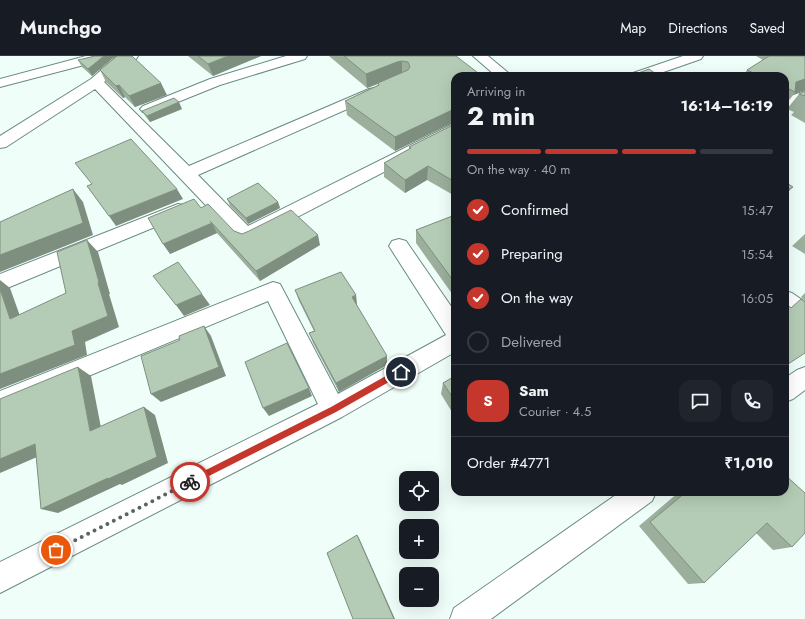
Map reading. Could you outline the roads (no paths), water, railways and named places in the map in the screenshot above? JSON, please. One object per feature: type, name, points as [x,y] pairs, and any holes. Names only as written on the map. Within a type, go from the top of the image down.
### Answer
[{"type":"street","points":[[0,83],[102,56]]},
{"type":"street","points":[[130,117],[215,82],[300,56]]},
{"type":"street","points":[[480,56],[500,72]]},
{"type":"street","points":[[650,72],[696,56]]},
{"type":"street","points":[[0,143],[96,82],[121,58]]},
{"type":"street","points":[[96,82],[246,235],[451,131]]},
{"type":"street","points":[[186,174],[388,86]]},
{"type":"street","points":[[789,102],[805,95]]},
{"type":"street","points":[[0,283],[208,197]]},
{"type":"street","points":[[399,246],[451,324]]},
{"type":"street","points":[[0,402],[273,290],[333,410]]},
{"type":"street","points":[[789,301],[805,314]]},
{"type":"street","points":[[0,578],[333,410],[451,343]]},
{"type":"street","points":[[789,388],[805,377]]},
{"type":"street","points":[[465,619],[637,496]]}]
